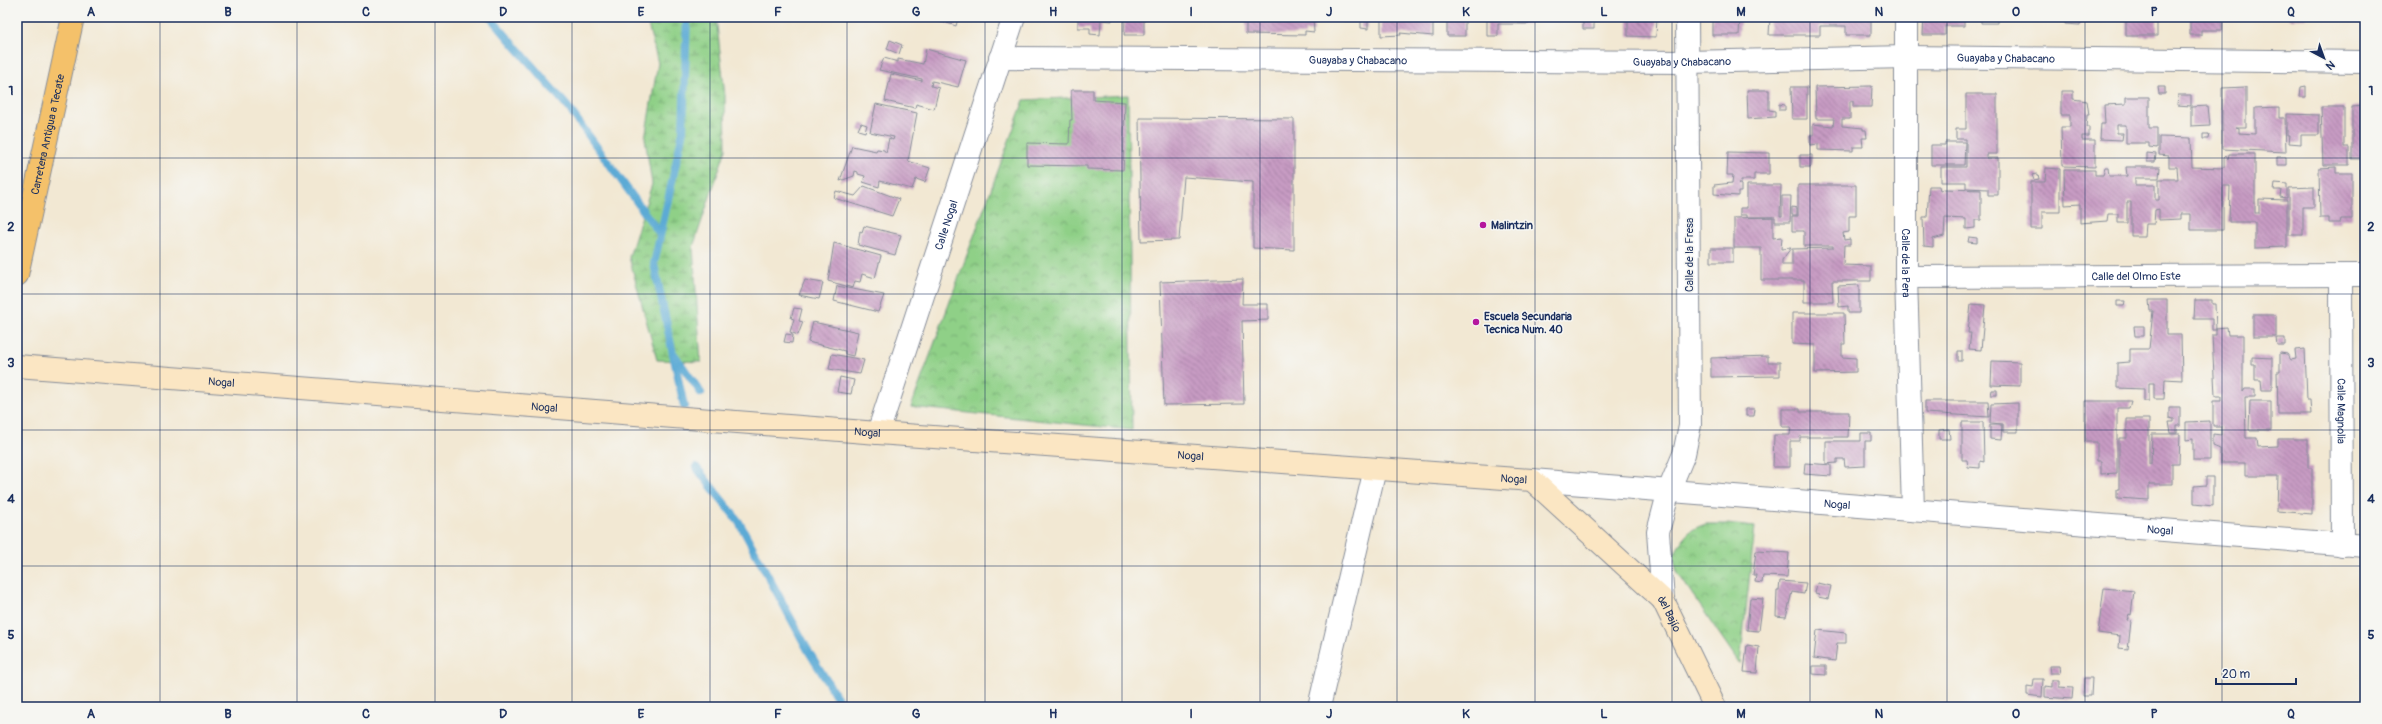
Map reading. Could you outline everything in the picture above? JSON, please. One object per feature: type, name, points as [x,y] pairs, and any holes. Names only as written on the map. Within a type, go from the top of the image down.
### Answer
[{"type":"main road","name":"Carretera Antigua a Tecate","points":[[17,275],[73,17]]},
{"type":"street","name":"Calle Nogal","points":[[878,433],[1014,17]]},
{"type":"street","name":"Calle de la Fresa","points":[[1669,490],[1684,454],[1690,425],[1687,17]]},
{"type":"street","name":"Calle de la Pera","points":[[1906,17],[1906,277],[1913,510]]},
{"type":"street","name":"Guayaba y Chabacano","points":[[1000,58],[1687,62],[1906,57],[2365,62]]},
{"type":"street","name":"Calle del Olmo Este","points":[[1906,277],[2365,275]]},
{"type":"street","name":"Calle Magnolia","points":[[2341,276],[2342,545]]},
{"type":"street","name":"Nogal","points":[[17,366],[878,433],[1669,490],[2365,546]]},
{"type":"street","points":[[1319,707],[1375,469]]},
{"type":"street","points":[[1532,480],[1663,600]]},
{"type":"street","name":"del Bajío","points":[[1669,490],[1658,532],[1663,600],[1715,707]]},
{"type":"green space","points":[[646,17],[716,17],[725,96],[726,149],[693,247],[701,362],[657,360],[629,257],[652,184],[645,138],[658,63]]},
{"type":"green space","points":[[1128,95],[1132,430],[911,407],[1024,100]]},
{"type":"green space","points":[[1706,524],[1727,524],[1755,527],[1740,664],[1677,572],[1673,557],[1685,536],[1699,526]]},
{"type":"building","points":[[926,17],[947,17],[945,23]]},
{"type":"building","points":[[949,17],[958,18],[956,26],[947,23]]},
{"type":"building","points":[[1078,17],[1112,17],[1112,21],[1101,20],[1100,35],[1090,34],[1090,28],[1078,28]]},
{"type":"building","points":[[1125,17],[1144,17],[1144,35],[1124,35]]},
{"type":"building","points":[[1246,17],[1313,17],[1314,32],[1305,31],[1305,35],[1246,34]]},
{"type":"building","points":[[1344,17],[1359,17],[1359,21],[1344,21]]},
{"type":"building","points":[[1381,17],[1433,17],[1433,36],[1400,33],[1401,35],[1381,36]]},
{"type":"building","points":[[1447,17],[1465,17],[1465,36],[1447,36]]},
{"type":"building","points":[[1498,17],[1529,17],[1529,24],[1498,24],[1498,36],[1487,36],[1487,20],[1498,19]]},
{"type":"building","points":[[1583,17],[1594,17],[1594,29],[1583,29]]},
{"type":"building","points":[[1628,17],[1657,17],[1656,37],[1628,36]]},
{"type":"building","points":[[1712,17],[1740,17],[1739,35],[1712,35]]},
{"type":"building","points":[[1770,17],[1871,17],[1871,35],[1846,35],[1846,26],[1820,26],[1820,35],[1769,35]]},
{"type":"building","points":[[1924,17],[1964,17],[1964,26],[1945,26],[1945,35],[1923,35]]},
{"type":"building","points":[[1981,17],[1997,17],[1997,23],[1981,23]]},
{"type":"building","points":[[2065,17],[2081,17],[2080,25],[2065,24]]},
{"type":"building","points":[[2126,17],[2157,17],[2157,36],[2126,36]]},
{"type":"building","points":[[2190,17],[2222,17],[2222,30],[2201,30],[2201,35],[2190,35]]},
{"type":"building","points":[[2289,17],[2306,17],[2307,19],[2289,19]]},
{"type":"building","points":[[2351,17],[2365,17],[2365,22],[2351,22]]},
{"type":"building","points":[[1361,20],[1368,20],[1368,29],[1361,28]]},
{"type":"building","points":[[890,40],[902,45],[899,54],[887,49]]},
{"type":"building","points":[[926,49],[966,60],[958,87],[932,81],[931,86],[939,88],[934,109],[916,104],[915,108],[885,101],[891,74],[922,81],[922,79],[879,70],[884,58],[898,62],[898,59],[923,64]]},
{"type":"building","points":[[1872,86],[1871,107],[1853,107],[1853,101],[1850,101],[1850,119],[1842,119],[1842,126],[1863,128],[1863,130],[1866,130],[1867,138],[1862,138],[1863,147],[1853,147],[1853,151],[1818,150],[1818,144],[1810,145],[1810,135],[1813,135],[1813,124],[1833,126],[1834,119],[1816,119],[1815,87]]},
{"type":"building","points":[[2306,86],[2306,97],[2300,97],[2301,87]]},
{"type":"building","points":[[1791,87],[1807,87],[1807,119],[1792,119]]},
{"type":"building","points":[[2158,87],[2165,87],[2165,94],[2159,94]]},
{"type":"building","points":[[2246,87],[2246,127],[2236,127],[2239,128],[2239,133],[2255,134],[2255,108],[2279,107],[2279,118],[2285,118],[2286,152],[2222,149],[2222,88]]},
{"type":"building","points":[[1071,90],[1093,90],[1093,100],[1125,102],[1123,170],[1087,169],[1087,166],[1027,165],[1027,143],[1069,144],[1070,120],[1072,120]]},
{"type":"building","points":[[1747,90],[1769,90],[1769,110],[1775,111],[1775,117],[1748,119]]},
{"type":"building","points":[[2061,91],[2073,91],[2073,99],[2087,101],[2089,115],[2087,115],[2086,127],[2089,127],[2089,136],[2082,136],[2082,140],[2095,140],[2095,167],[2062,166],[2061,127],[2070,127],[2070,115],[2061,115]]},
{"type":"building","points":[[1966,94],[1997,94],[1997,154],[1987,154],[1987,158],[1998,158],[1998,195],[1988,195],[1988,189],[1966,188],[1966,182],[1941,182],[1941,167],[1966,167],[1966,139],[1956,139],[1956,129],[1966,129]]},
{"type":"building","points":[[2178,95],[2191,95],[2191,106],[2177,105]]},
{"type":"building","points":[[2126,97],[2149,97],[2149,128],[2157,128],[2157,148],[2149,147],[2149,143],[2126,143],[2126,125],[2117,125],[2117,133],[2123,133],[2122,140],[2100,139],[2101,124],[2105,124],[2104,105],[2126,104]]},
{"type":"building","points":[[876,104],[917,113],[908,161],[930,168],[925,182],[916,179],[912,189],[880,181],[879,187],[863,182],[865,176],[858,174],[858,172],[855,171],[854,176],[840,181],[852,146],[876,151],[877,149],[884,150],[886,153],[889,138],[893,140],[894,137],[870,132]]},
{"type":"building","points":[[1779,104],[1785,105],[1785,110],[1779,110]]},
{"type":"building","points":[[2208,106],[2210,125],[2191,126],[2191,107]]},
{"type":"building","points":[[2365,106],[2365,159],[2352,159],[2352,107]]},
{"type":"building","points":[[2321,107],[2344,107],[2344,147],[2349,147],[2349,165],[2323,165]]},
{"type":"building","points":[[2287,114],[2319,115],[2319,135],[2301,135],[2301,144],[2289,143],[2290,135],[2287,135]]},
{"type":"building","points":[[1139,118],[1294,119],[1294,250],[1253,248],[1253,182],[1184,177],[1179,240],[1141,241]]},
{"type":"building","points":[[861,123],[867,125],[865,132],[858,130]]},
{"type":"building","points":[[2203,134],[2209,134],[2208,139],[2203,139]]},
{"type":"building","points":[[2159,137],[2191,138],[2192,167],[2224,168],[2224,158],[2226,156],[2228,159],[2229,154],[2255,154],[2255,213],[2259,213],[2259,199],[2287,200],[2287,247],[2255,248],[2255,222],[2229,222],[2230,186],[2223,186],[2223,230],[2191,230],[2191,214],[2181,214],[2181,219],[2159,220],[2159,209],[2155,210],[2154,224],[2146,224],[2145,236],[2131,236],[2131,202],[2127,202],[2127,223],[2118,223],[2118,214],[2108,214],[2107,221],[2080,223],[2080,204],[2065,205],[2064,170],[2095,170],[2095,175],[2103,175],[2105,168],[2108,168],[2109,176],[2127,176],[2126,167],[2160,167],[2159,178],[2135,178],[2135,185],[2155,185],[2155,200],[2159,200],[2159,179],[2178,179],[2177,167],[2169,167],[2169,156],[2159,155]]},
{"type":"building","points":[[1945,142],[1965,142],[1964,165],[1931,165],[1931,145],[1945,145]]},
{"type":"building","points":[[1728,152],[1769,153],[1769,174],[1754,174],[1754,180],[1741,180],[1741,183],[1738,183],[1741,185],[1741,192],[1738,192],[1738,196],[1714,194],[1714,185],[1732,183],[1733,175],[1727,175]]},
{"type":"building","points":[[2147,153],[2156,154],[2155,162],[2147,162]]},
{"type":"building","points":[[1800,155],[1812,155],[1811,167],[1800,167]]},
{"type":"building","points":[[2277,157],[2286,157],[2286,165],[2277,165]]},
{"type":"building","points":[[2336,167],[2336,173],[2352,173],[2352,219],[2341,219],[2340,223],[2329,223],[2329,218],[2320,218],[2319,168]]},
{"type":"building","points":[[2046,168],[2060,169],[2060,212],[2042,212],[2042,229],[2031,229],[2031,182],[2045,182]]},
{"type":"building","points":[[2038,174],[2039,179],[2034,180],[2032,175]]},
{"type":"building","points":[[2275,183],[2287,184],[2287,198],[2280,197],[2281,190],[2274,190]]},
{"type":"building","points":[[1747,185],[1781,185],[1780,216],[1782,216],[1782,196],[1791,196],[1790,222],[1775,222],[1775,217],[1747,217],[1747,215],[1740,215],[1740,208],[1747,208]]},
{"type":"building","points":[[1798,185],[1856,185],[1856,216],[1849,216],[1849,232],[1843,233],[1844,240],[1850,239],[1850,245],[1844,245],[1843,265],[1871,266],[1871,281],[1832,281],[1833,302],[1804,302],[1804,280],[1761,280],[1761,248],[1734,248],[1734,218],[1773,217],[1773,238],[1782,237],[1781,249],[1791,248],[1782,260],[1782,265],[1792,265],[1792,249],[1833,248],[1833,246],[1804,246],[1804,231],[1792,231],[1792,216],[1798,216]]},
{"type":"building","points":[[864,186],[899,199],[892,216],[834,198],[836,191],[855,196]]},
{"type":"building","points":[[1929,186],[1939,186],[1940,191],[1944,189],[1981,190],[1981,220],[1975,220],[1975,228],[1966,229],[1966,219],[1945,218],[1944,236],[1933,239],[1933,247],[1924,246],[1923,217],[1927,217]]},
{"type":"building","points":[[2314,187],[2314,207],[2303,207],[2303,235],[2289,235],[2289,188]]},
{"type":"building","points":[[1792,207],[1797,208],[1797,215],[1792,215]]},
{"type":"building","points":[[864,226],[901,235],[895,255],[858,245],[860,231],[862,232]]},
{"type":"building","points":[[1969,237],[1977,238],[1977,243],[1968,242]]},
{"type":"building","points":[[834,243],[881,256],[875,278],[862,274],[860,282],[855,281],[853,288],[828,281]]},
{"type":"building","points":[[1711,248],[1733,248],[1733,262],[1711,262]]},
{"type":"building","points":[[1243,279],[1242,304],[1268,304],[1268,320],[1242,321],[1244,404],[1164,405],[1160,282]]},
{"type":"building","points":[[805,280],[823,283],[819,299],[799,295]]},
{"type":"building","points":[[1859,285],[1859,313],[1848,313],[1848,306],[1839,307],[1838,286]]},
{"type":"building","points":[[837,286],[884,295],[878,312],[834,301]]},
{"type":"building","points":[[2149,300],[2167,300],[2167,335],[2181,335],[2182,380],[2165,379],[2164,399],[2154,399],[2154,383],[2149,383],[2149,401],[2144,401],[2144,389],[2117,388],[2117,363],[2130,362],[2130,349],[2149,349],[2153,311],[2150,311]]},
{"type":"building","points":[[2195,300],[2212,300],[2212,304],[2215,304],[2216,330],[2212,330],[2212,319],[2194,319]]},
{"type":"building","points":[[2117,301],[2125,301],[2124,306],[2117,306]]},
{"type":"building","points":[[1971,304],[1985,305],[1981,350],[1969,349],[1971,333],[1968,333]]},
{"type":"building","points":[[794,308],[802,309],[799,321],[803,322],[798,335],[790,332],[794,319],[791,318]]},
{"type":"building","points":[[1792,313],[1844,313],[1845,344],[1842,344],[1842,357],[1856,358],[1856,372],[1815,373],[1815,345],[1792,344]]},
{"type":"building","points":[[2253,315],[2276,315],[2276,337],[2253,337]]},
{"type":"building","points":[[813,322],[858,332],[853,356],[845,354],[845,351],[808,342]]},
{"type":"building","points":[[2134,326],[2144,326],[2144,336],[2135,336]]},
{"type":"building","points":[[2227,327],[2228,335],[2243,335],[2243,392],[2245,389],[2255,389],[2255,397],[2245,397],[2246,438],[2257,438],[2258,447],[2278,446],[2278,439],[2308,439],[2308,468],[2312,468],[2312,514],[2277,511],[2278,476],[2245,476],[2245,463],[2220,463],[2220,449],[2213,446],[2213,434],[2221,435],[2221,426],[2213,426],[2213,401],[2221,401],[2221,396],[2215,396],[2212,335],[2216,335],[2216,328]]},
{"type":"building","points":[[786,334],[793,335],[792,343],[784,342]]},
{"type":"building","points":[[2276,338],[2285,338],[2285,345],[2277,345]]},
{"type":"building","points":[[2305,349],[2307,400],[2310,400],[2311,414],[2278,414],[2277,372],[2280,372],[2280,353],[2287,354],[2291,360],[2296,359],[2295,350]]},
{"type":"building","points":[[1958,351],[1962,351],[1962,361],[1958,361]]},
{"type":"building","points":[[832,354],[864,360],[860,374],[829,369]]},
{"type":"building","points":[[1768,356],[1768,362],[1780,362],[1780,376],[1711,377],[1711,358]]},
{"type":"building","points":[[2252,357],[2272,358],[2272,390],[2262,390],[2261,380],[2255,380],[2255,365],[2252,365]]},
{"type":"building","points":[[1992,361],[2020,362],[2020,386],[1991,385]]},
{"type":"building","points":[[840,377],[854,380],[851,394],[837,392]]},
{"type":"building","points":[[2362,389],[2365,389],[2365,397],[2362,397]]},
{"type":"building","points":[[1992,390],[1997,390],[1997,395],[1991,395]]},
{"type":"building","points":[[1925,401],[1988,401],[1989,417],[1925,413]]},
{"type":"building","points":[[2085,401],[2131,401],[2129,408],[2117,408],[2117,473],[2101,474],[2101,461],[2097,461],[2097,442],[2085,442]]},
{"type":"building","points":[[2250,401],[2271,401],[2271,430],[2249,430]]},
{"type":"building","points":[[2018,403],[2018,432],[2003,432],[2003,424],[1990,423],[1991,404]]},
{"type":"building","points":[[2169,407],[2180,407],[2180,426],[2177,426],[2177,433],[2171,433],[2169,422],[2174,422],[2174,419],[2169,418]]},
{"type":"building","points":[[1746,409],[1755,409],[1754,416],[1746,416]]},
{"type":"building","points":[[1782,409],[1800,409],[1800,412],[1849,412],[1848,437],[1800,437],[1800,441],[1790,441],[1790,467],[1773,467],[1774,435],[1790,435],[1791,427],[1782,427]]},
{"type":"building","points":[[2127,419],[2149,419],[2149,464],[2151,464],[2152,434],[2180,434],[2179,464],[2172,464],[2172,484],[2149,484],[2149,500],[2117,498],[2117,489],[2119,489],[2119,438],[2127,438]]},
{"type":"building","points":[[2210,421],[2210,460],[2193,460],[2193,439],[2186,440],[2186,422]]},
{"type":"building","points":[[1962,422],[1983,422],[1984,462],[1980,461],[1980,468],[1968,467],[1967,460],[1962,460]]},
{"type":"building","points":[[1990,425],[2002,425],[2001,440],[1990,439]]},
{"type":"building","points":[[1949,429],[1950,439],[1939,439],[1939,430]]},
{"type":"building","points":[[1861,433],[1871,433],[1871,441],[1865,441],[1865,466],[1845,467],[1844,459],[1837,459],[1837,463],[1826,464],[1826,441],[1861,441]]},
{"type":"building","points":[[1805,463],[1831,465],[1831,476],[1804,474]]},
{"type":"building","points":[[2206,477],[2213,477],[2213,506],[2194,504],[2194,486],[2206,485]]},
{"type":"building","points":[[1756,551],[1789,553],[1787,577],[1763,576],[1762,583],[1755,582],[1756,575],[1753,575]]},
{"type":"building","points":[[1780,581],[1806,583],[1804,594],[1792,592],[1786,617],[1776,616],[1777,590],[1779,590]]},
{"type":"building","points":[[1817,583],[1831,586],[1828,599],[1818,597],[1819,594],[1815,593]]},
{"type":"building","points":[[2104,588],[2134,591],[2131,615],[2129,614],[2127,620],[2131,621],[2128,649],[2119,648],[2120,636],[2098,633]]},
{"type":"building","points":[[1750,598],[1763,599],[1759,631],[1747,630]]},
{"type":"building","points":[[1817,630],[1846,633],[1846,643],[1837,643],[1835,661],[1814,658]]},
{"type":"building","points":[[1747,645],[1759,647],[1757,673],[1744,672]]},
{"type":"building","points":[[1813,666],[1826,666],[1826,675],[1813,674]]},
{"type":"building","points":[[2049,666],[2059,666],[2060,673],[2050,673]]},
{"type":"building","points":[[2084,678],[2092,678],[2091,696],[2083,696]]},
{"type":"building","points":[[2034,679],[2043,679],[2042,697],[2027,695],[2027,686],[2033,687]]},
{"type":"building","points":[[2052,680],[2059,680],[2059,687],[2073,688],[2072,699],[2045,697],[2045,686],[2052,687]]},
{"type":"waterway","points":[[490,17],[568,107],[660,234]]},
{"type":"waterway","points":[[684,406],[654,264],[683,131],[687,17]]},
{"type":"waterway","points":[[674,354],[701,393]]},
{"type":"waterway","points":[[696,467],[739,522],[809,652],[843,707]]},
{"type":"place","name":"Malintzin","points":[[1483,225]]},
{"type":"place","name":"Escuela Secundaria Tecnica Num. 40","points":[[1476,322]]}]
